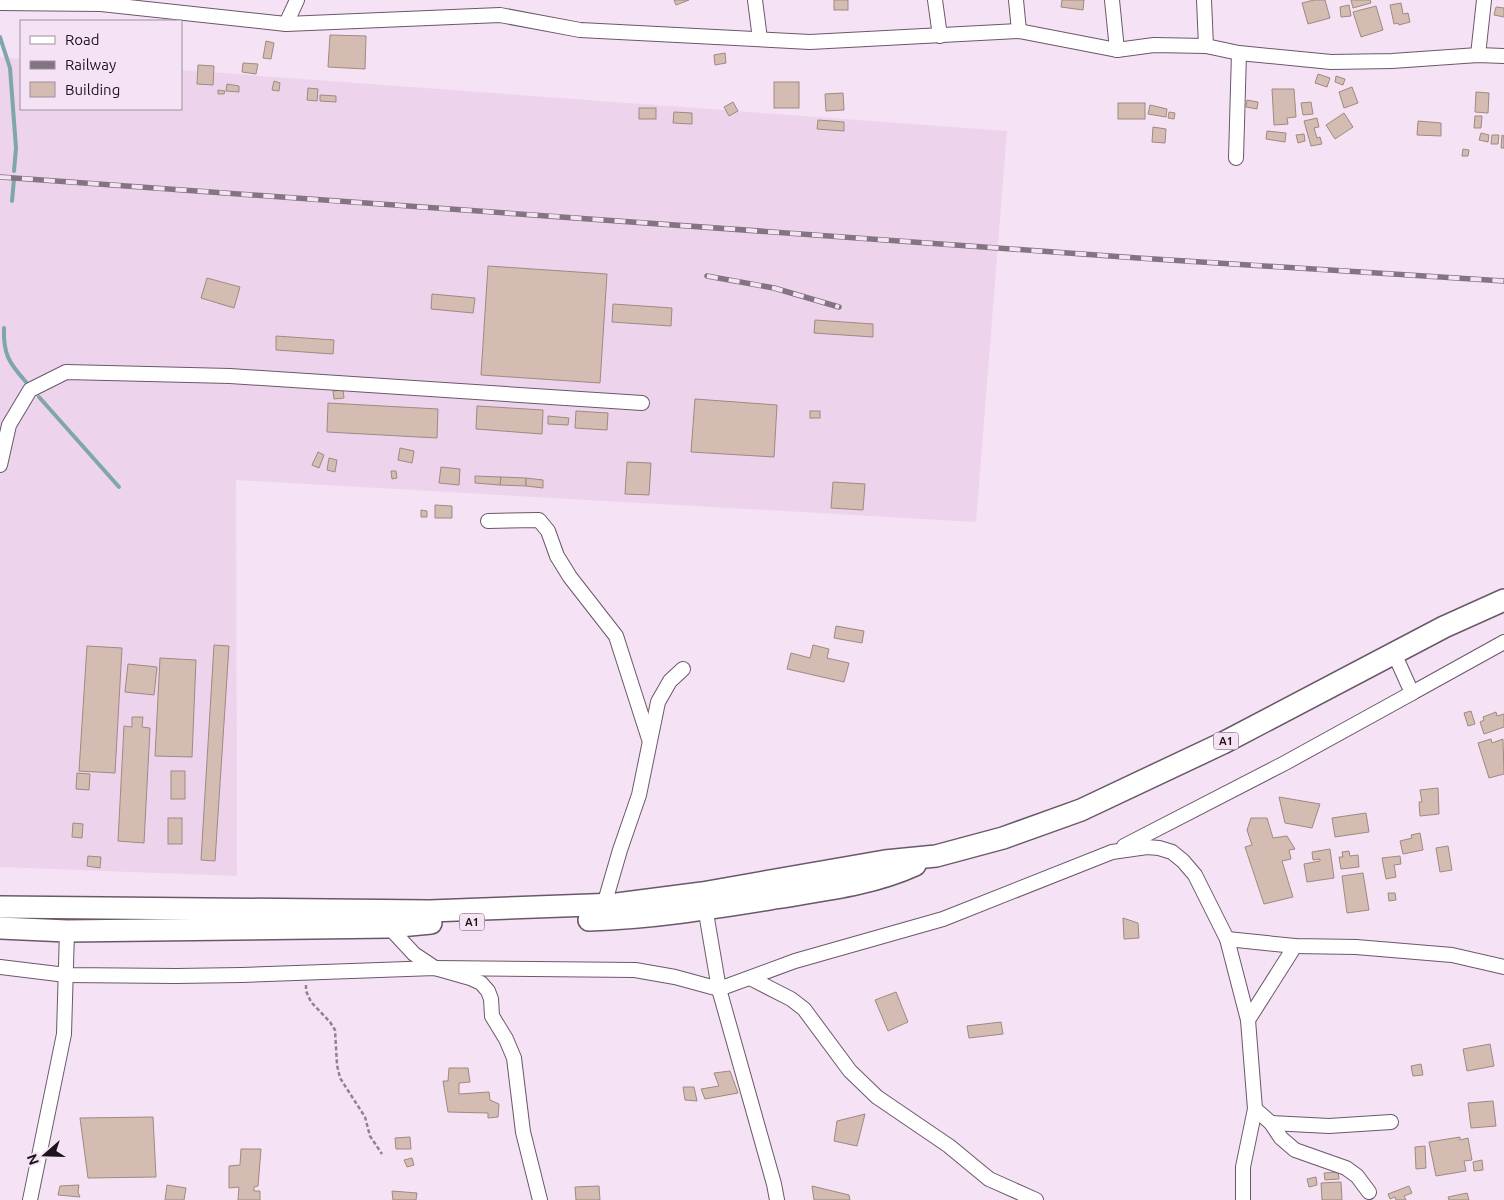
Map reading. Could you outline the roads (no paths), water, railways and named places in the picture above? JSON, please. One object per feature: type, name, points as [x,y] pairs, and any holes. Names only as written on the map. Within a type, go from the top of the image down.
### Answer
[{"type":"highway","name":"A1","points":[[0,928],[67,931],[389,927],[428,923],[619,919],[885,861],[936,856],[1003,838],[1081,810],[1223,742],[1444,627],[1504,600]]},
{"type":"highway","name":"A1","points":[[0,907],[430,911],[704,902]]},
{"type":"street","points":[[286,24],[297,0]]},
{"type":"street","points":[[755,0],[760,39]]},
{"type":"street","points":[[935,0],[940,36]]},
{"type":"street","points":[[1016,0],[1019,31]]},
{"type":"street","points":[[1112,0],[1117,50]]},
{"type":"street","points":[[1204,0],[1206,46]]},
{"type":"street","points":[[1478,55],[1484,0]]},
{"type":"street","points":[[0,3],[102,4],[286,24],[500,15],[580,30],[810,42],[1019,31],[1117,50],[1154,45],[1206,46],[1239,53],[1330,62],[1392,61],[1478,55],[1504,56]]},
{"type":"street","points":[[1236,158],[1239,53]]},
{"type":"street","points":[[0,465],[9,425],[30,390],[66,372],[230,376],[642,402]]},
{"type":"street","points":[[488,521],[539,520],[548,531],[557,556],[570,577],[616,636],[649,739]]},
{"type":"street","points":[[0,967],[66,975],[242,976],[436,968],[635,970],[675,977],[719,989],[795,961],[943,919],[1112,852],[1285,763],[1504,642]]},
{"type":"street","points":[[1394,653],[1412,693]]},
{"type":"street","points":[[604,905],[639,795],[658,702],[670,681],[683,669]]},
{"type":"street","points":[[1112,852],[1147,847],[1172,852],[1195,874],[1227,939],[1248,1020],[1255,1109],[1243,1167],[1243,1200]]},
{"type":"street","points":[[704,902],[719,989],[777,1200]]},
{"type":"street","points":[[389,927],[414,954],[436,968],[470,978],[481,984],[488,991],[492,999],[492,1016],[506,1039],[514,1058],[523,1132],[540,1200]]},
{"type":"street","points":[[30,1200],[64,1034],[67,931]]},
{"type":"street","points":[[1227,939],[1295,946],[1356,947],[1452,955],[1504,967]]},
{"type":"street","points":[[1248,1020],[1295,946]]},
{"type":"street","points":[[750,978],[804,1009],[850,1071],[877,1097],[950,1146],[989,1179],[1036,1200]]},
{"type":"street","points":[[1255,1109],[1271,1123],[1281,1138],[1295,1150],[1346,1168],[1357,1176],[1369,1192]]},
{"type":"street","points":[[1271,1123],[1329,1126],[1391,1122]]},
{"type":"waterway","points":[[0,37],[10,68],[16,148],[14,171]]},
{"type":"waterway","points":[[12,201],[14,179]]},
{"type":"waterway","points":[[4,328],[8,358],[26,382]]},
{"type":"waterway","points":[[39,397],[119,487]]},
{"type":"railway","points":[[0,177],[1138,258],[1504,281]]},
{"type":"railway","points":[[707,276],[774,288],[839,307]]}]
